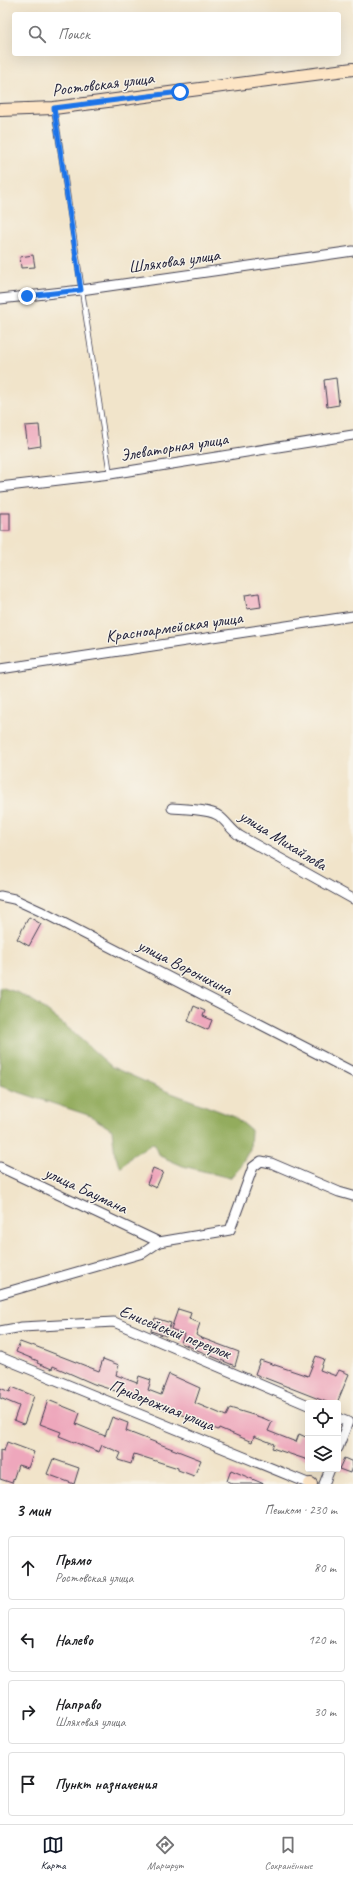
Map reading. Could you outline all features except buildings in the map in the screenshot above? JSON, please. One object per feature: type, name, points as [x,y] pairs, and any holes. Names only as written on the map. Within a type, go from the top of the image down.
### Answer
[{"type":"main road","name":"Ростовская улица","points":[[0,110],[54,108],[353,69]]},
{"type":"street","name":"Шляховая улица","points":[[0,299],[81,290],[353,251]]},
{"type":"street","name":"Элеваторная улица","points":[[0,487],[110,474],[353,435]]},
{"type":"street","name":"Красноармейская улица","points":[[0,669],[353,616]]},
{"type":"street","name":"улица Михайлова","points":[[172,808],[210,812],[219,816],[232,831],[240,836],[353,899]]},
{"type":"street","name":"улица Воронихина","points":[[0,896],[14,899],[40,910],[353,1072]]},
{"type":"street","points":[[0,1294],[143,1253],[159,1242],[230,1230],[253,1167],[261,1161],[272,1163],[339,1192],[353,1196]]},
{"type":"street","name":"улица Баумана","points":[[0,1167],[159,1242]]},
{"type":"street","name":"Енисейский переулок","points":[[0,1331],[22,1327],[114,1322],[305,1404]]},
{"type":"street","name":"Придорожная улица","points":[[0,1357],[310,1484]]},
{"type":"street","points":[[341,1419],[348,1422],[341,1440]]},
{"type":"street","points":[[324,1484],[329,1472]]},
{"type":"lane","points":[[54,108],[110,474]]},
{"type":"green space","points":[[0,987],[19,993],[38,1004],[112,1067],[166,1091],[235,1117],[251,1130],[250,1149],[239,1168],[230,1178],[183,1166],[160,1156],[154,1143],[133,1155],[121,1168],[115,1155],[112,1130],[91,1116],[0,1086]]},
{"type":"route","points":[[27,296],[81,290],[54,108],[180,92]]}]
